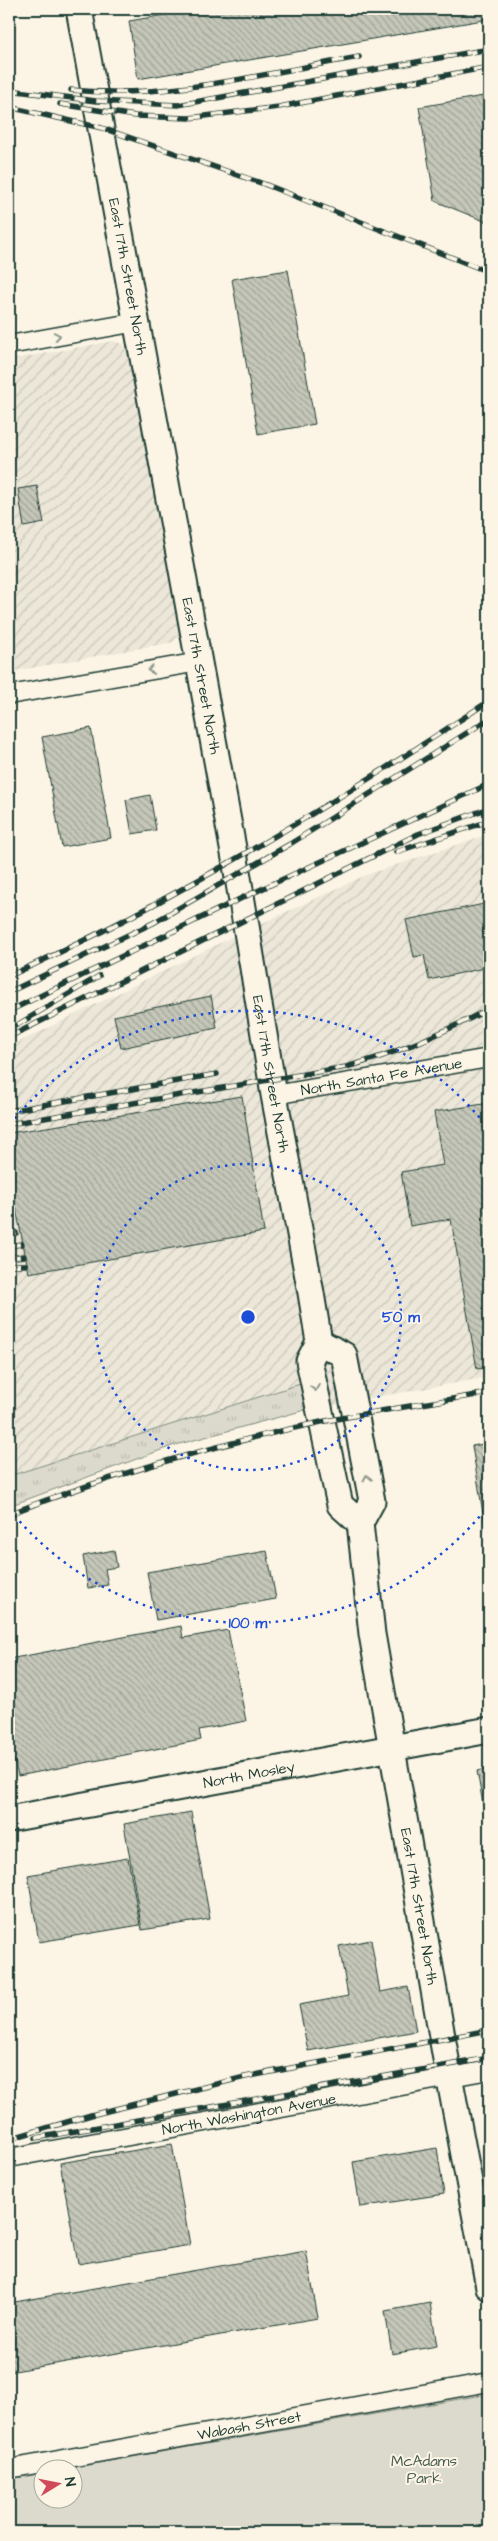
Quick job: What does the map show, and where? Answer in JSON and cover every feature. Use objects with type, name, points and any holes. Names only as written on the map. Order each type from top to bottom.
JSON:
[{"type":"street","name":"East 17th Street North","points":[[80,9],[236,859],[274,1095],[319,1342]]},
{"type":"street","points":[[9,345],[137,322]]},
{"type":"street","points":[[9,695],[199,662]]},
{"type":"street","name":"North Santa Fe Avenue","points":[[274,1095],[489,1058]]},
{"type":"street","points":[[319,1342],[344,1355],[372,1501],[360,1523],[340,1506],[309,1361],[319,1342]]},
{"type":"street","name":"East 17th Street North","points":[[360,1523],[372,1634],[489,2287]]},
{"type":"street","name":"North Mosley","points":[[9,1819],[489,1730]]},
{"type":"street","name":"North Washington Avenue","points":[[9,2158],[489,2070]]},
{"type":"street","name":"Wabash Street","points":[[9,2468],[489,2382]]},
{"type":"shaded area","points":[[113,341],[123,344],[128,352],[180,634],[174,642],[9,672],[9,360]]},
{"type":"shaded area","points":[[489,834],[489,1377],[305,1410],[300,1384],[9,1476],[9,1047],[228,939],[366,875]]},
{"type":"green space","points":[[300,1384],[305,1410],[172,1446],[9,1506],[9,1476]]},
{"type":"green space","name":"McAdams Park","points":[[482,2395],[489,2401],[489,2532],[9,2532],[9,2479],[32,2475],[32,2508],[82,2508],[82,2466]]},
{"type":"building","points":[[200,9],[489,9],[489,19],[138,79],[129,21]]},
{"type":"building","points":[[489,95],[489,223],[435,201],[419,107]]},
{"type":"building","points":[[288,270],[315,424],[258,434],[232,279]]},
{"type":"building","points":[[37,486],[44,523],[24,527],[18,489]]},
{"type":"building","points":[[91,728],[111,838],[62,847],[42,737]]},
{"type":"building","points":[[150,795],[156,830],[132,834],[126,800]]},
{"type":"building","points":[[489,903],[489,967],[429,980],[424,955],[414,957],[406,920]]},
{"type":"building","points":[[211,996],[217,1028],[121,1048],[114,1016]]},
{"type":"building","points":[[242,1096],[264,1232],[29,1273],[12,1189],[9,1190],[9,1133]]},
{"type":"building","points":[[489,1103],[489,1367],[477,1369],[451,1219],[410,1226],[401,1172],[443,1165],[434,1112]]},
{"type":"building","points":[[489,1443],[489,1538],[487,1538],[472,1446]]},
{"type":"building","points":[[114,1550],[117,1567],[105,1569],[108,1585],[88,1588],[83,1556]]},
{"type":"building","points":[[267,1551],[276,1599],[156,1620],[147,1572]]},
{"type":"building","points":[[181,1626],[183,1638],[228,1630],[246,1721],[199,1730],[201,1740],[18,1776],[14,1759],[9,1760],[9,1659]]},
{"type":"building","points":[[489,1768],[489,1837],[477,1771]]},
{"type":"building","points":[[191,1812],[210,1919],[142,1930],[124,1824]]},
{"type":"building","points":[[128,1858],[140,1925],[39,1942],[28,1875]]},
{"type":"building","points":[[371,1940],[380,1992],[408,1987],[416,2031],[308,2051],[299,2005],[348,1996],[339,1946]]},
{"type":"building","points":[[172,2144],[190,2245],[78,2264],[60,2163]]},
{"type":"building","points":[[437,2148],[444,2194],[360,2207],[353,2162]]},
{"type":"building","points":[[306,2251],[318,2318],[9,2372],[9,2303]]},
{"type":"building","points":[[430,2303],[437,2346],[392,2354],[385,2311]]},
{"type":"railway","points":[[9,90],[96,101],[178,105],[489,49]]},
{"type":"railway","points":[[71,90],[107,92],[179,88],[252,77],[359,57]]},
{"type":"railway","points":[[60,104],[135,116],[189,118],[279,107],[489,67]]},
{"type":"railway","points":[[9,107],[102,128],[264,184],[489,272]]},
{"type":"railway","points":[[9,976],[72,947],[254,848],[314,813],[489,701]]},
{"type":"railway","points":[[9,992],[153,923],[290,844],[489,719]]},
{"type":"railway","points":[[9,1011],[242,898],[489,784]]},
{"type":"railway","points":[[9,1037],[418,834],[489,808]]},
{"type":"railway","points":[[396,852],[489,821]]},
{"type":"railway","points":[[17,1025],[99,976]]},
{"type":"railway","points":[[9,1124],[346,1067],[383,1056],[419,1042],[489,1009]]},
{"type":"railway","points":[[9,1111],[217,1074]]},
{"type":"railway","points":[[9,1235],[16,1233]]},
{"type":"railway","points":[[9,1246],[22,1244]]},
{"type":"railway","points":[[9,1258],[24,1256]]},
{"type":"railway","points":[[9,1265],[26,1265]]},
{"type":"railway","points":[[9,1514],[85,1486],[202,1451],[321,1422],[489,1393]]},
{"type":"railway","points":[[9,2139],[91,2115],[245,2077],[489,2030]]},
{"type":"railway","points":[[36,2138],[489,2058]]}]
